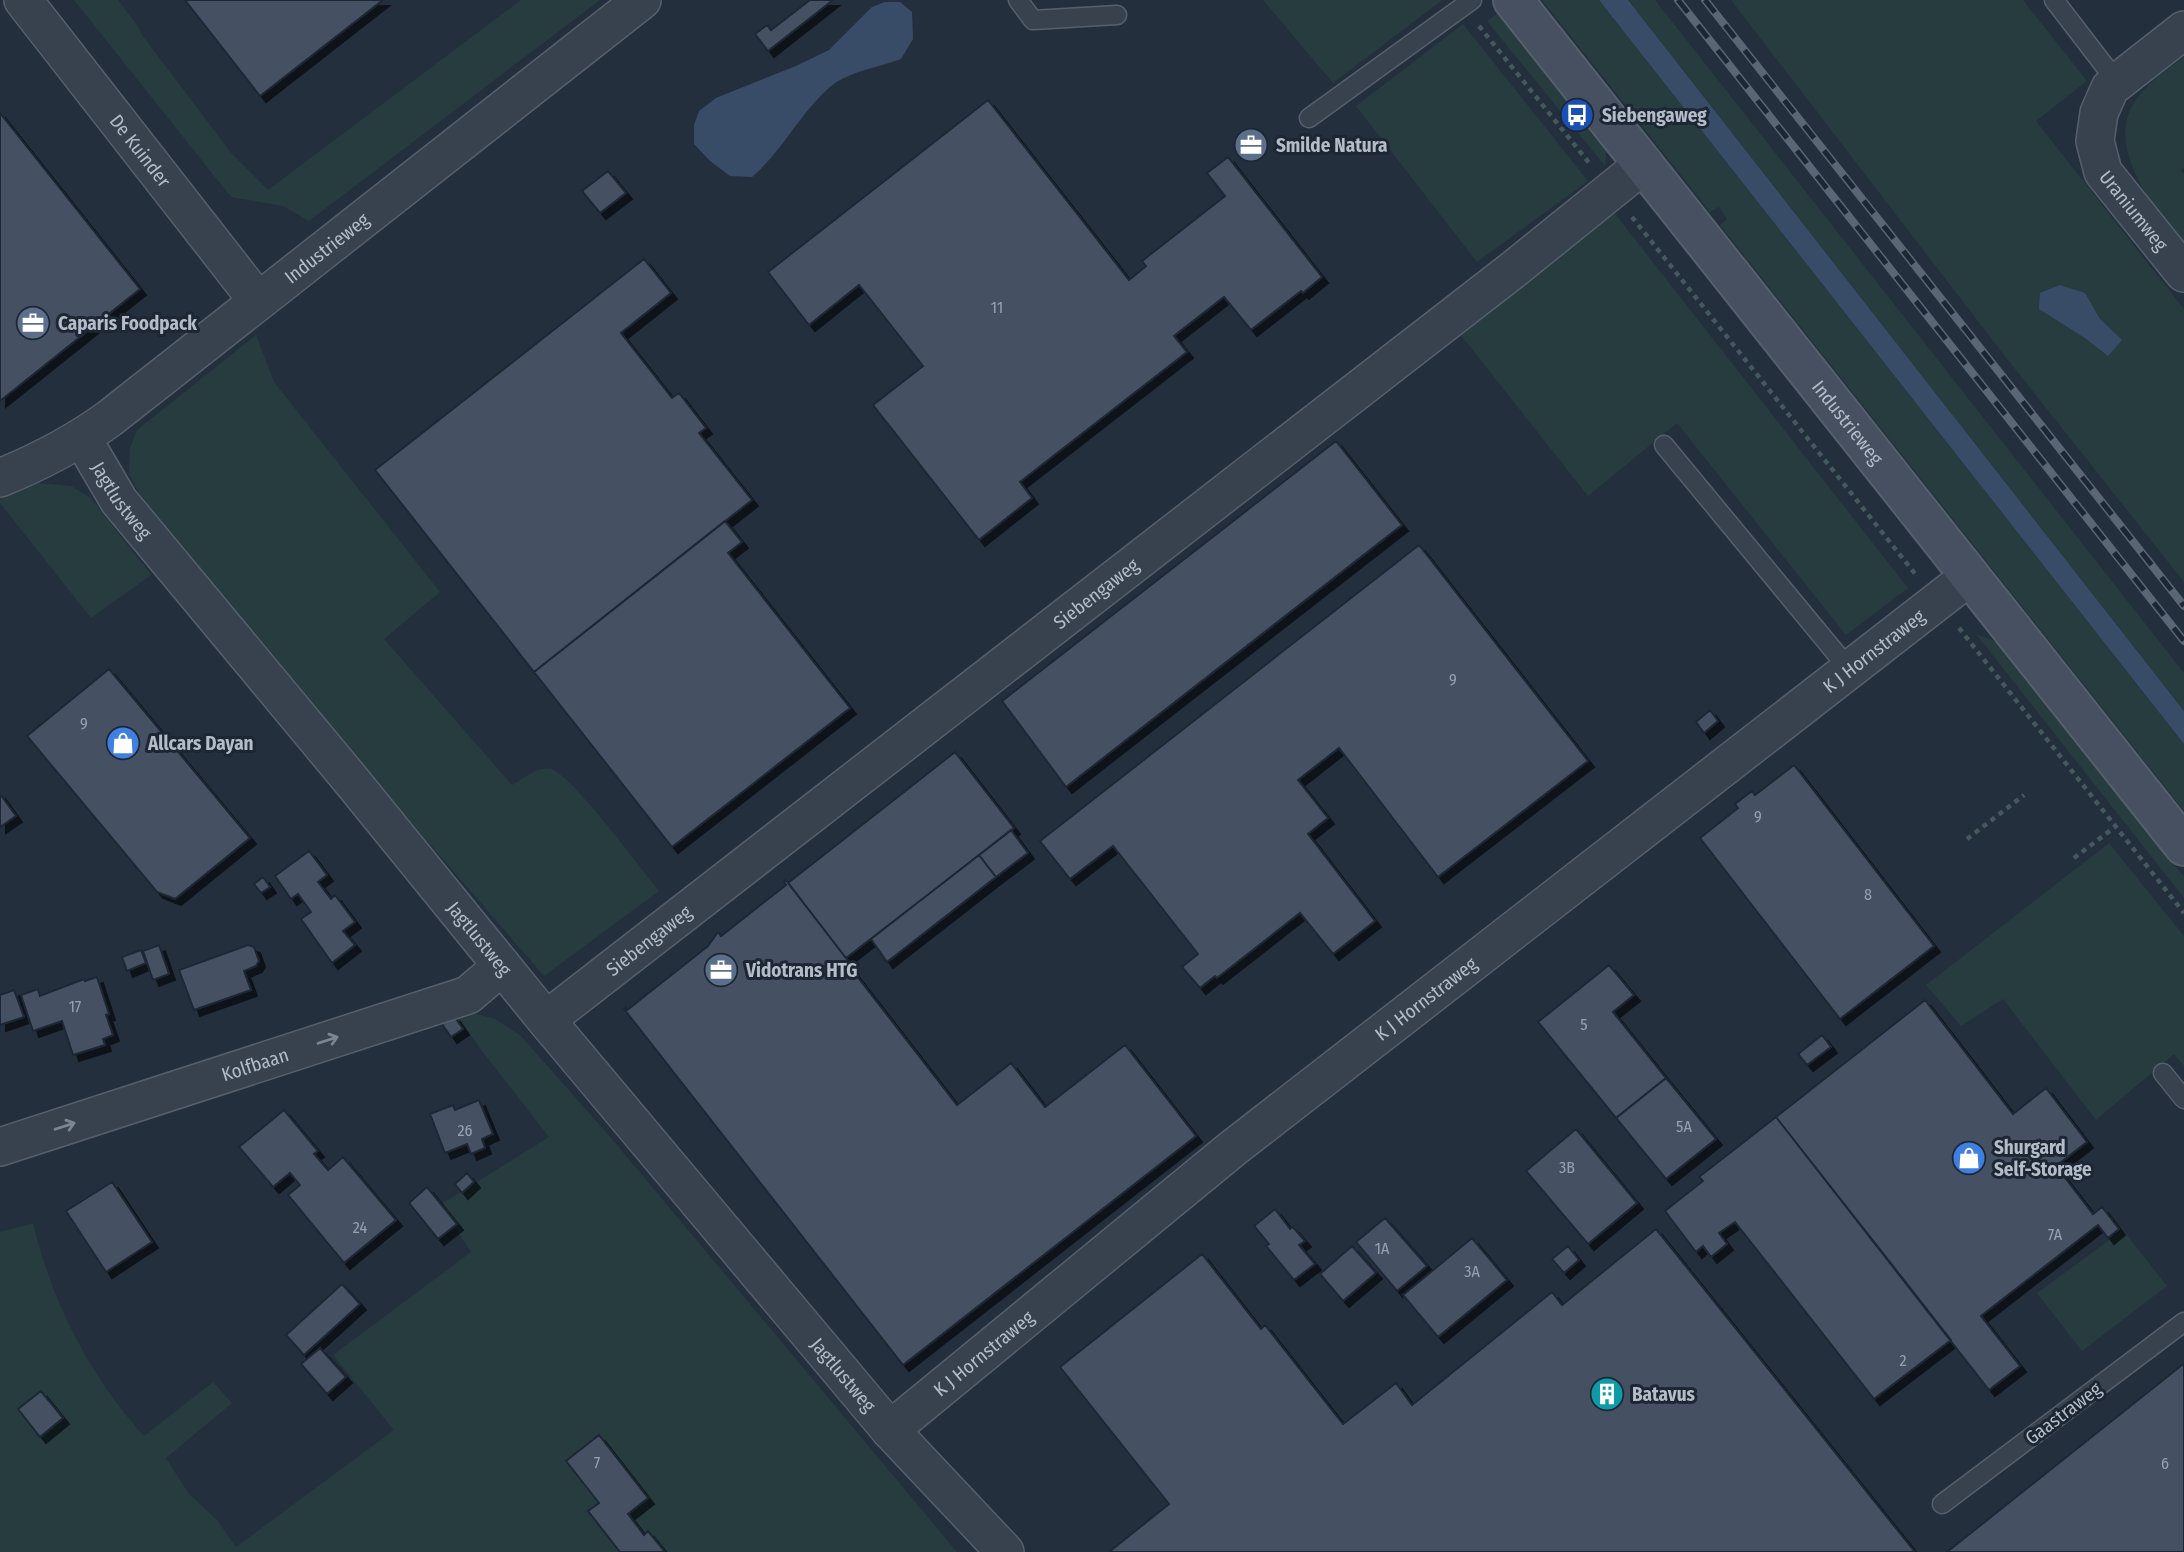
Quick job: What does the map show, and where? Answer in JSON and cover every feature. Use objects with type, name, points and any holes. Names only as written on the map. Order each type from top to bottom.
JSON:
[{"type":"main road","name":"Industrieweg","points":[[1513,0],[2184,846]]},
{"type":"street","name":"De Kuinder","points":[[23,0],[258,301]]},
{"type":"street","name":"Industrieweg","points":[[0,478],[82,438],[642,0]]},
{"type":"street","points":[[2117,82],[2184,30]]},
{"type":"street","name":"Uraniumweg","points":[[2117,82],[2110,88],[2099,113],[2095,141],[2103,172],[2184,273]]},
{"type":"street","name":"Siebengaweg","points":[[546,1020],[1514,269],[1644,164]]},
{"type":"street","name":"Jagtlustweg","points":[[82,438],[118,500],[546,1020],[890,1430],[1005,1552]]},
{"type":"street","name":"K J Hornstraweg","points":[[890,1430],[1232,1149],[1970,576]]},
{"type":"street","name":"Kolfbaan","points":[[0,1147],[468,995],[502,966]]},
{"type":"lane","points":[[1018,0],[1033,20],[1117,15]]},
{"type":"lane","points":[[2054,0],[2117,82]]},
{"type":"lane","points":[[1309,118],[1468,3]]},
{"type":"lane","points":[[1664,444],[1849,669]]},
{"type":"lane","points":[[2163,1073],[2184,1099]]},
{"type":"lane","name":"Gaastraweg","points":[[1942,1504],[2184,1322]]},
{"type":"path","points":[[1468,3],[1591,166]]},
{"type":"path","points":[[1626,209],[1910,567]]},
{"type":"path","points":[[1963,634],[2184,913]]},
{"type":"path","points":[[1967,839],[2024,795]]},
{"type":"path","points":[[2074,858],[2115,827]]},
{"type":"green space","points":[[74,0],[118,0],[232,154],[268,190],[521,0],[600,0],[309,221],[283,206],[231,197]]},
{"type":"green space","points":[[1263,0],[1441,0],[1441,1],[1333,83]]},
{"type":"green space","points":[[1542,0],[1599,0],[2184,744],[2184,811],[1720,225],[1727,219],[1719,207],[1710,212]]},
{"type":"green space","points":[[1628,0],[1655,0],[2184,673],[2184,711]]},
{"type":"green space","points":[[1731,0],[2023,0],[2087,81],[2036,121],[2184,309],[2184,582],[2004,355]]},
{"type":"green space","points":[[1500,11],[1575,105],[1570,111],[1581,122],[1586,118],[1607,146],[1605,166],[1487,21]]},
{"type":"green space","points":[[1463,24],[1588,181],[1477,262],[1356,106]]},
{"type":"green space","points":[[2184,57],[2184,168],[2181,170],[2184,174],[2184,246],[2150,201],[2131,164],[2126,145],[2126,127],[2130,110],[2140,94]]},
{"type":"green space","points":[[1612,210],[1908,588],[1846,635],[1677,423],[1588,496],[1460,334]]},
{"type":"green space","points":[[256,335],[274,382],[440,592],[384,639],[512,785],[540,769],[551,769],[561,775],[590,804],[659,891],[544,976],[275,665],[150,513],[129,474],[130,448],[137,430]]},
{"type":"green space","points":[[28,482],[71,486],[91,498],[151,575],[91,618],[0,503],[0,499]]},
{"type":"green space","points":[[1976,634],[2002,644],[2184,877],[2184,898]]},
{"type":"green space","points":[[2109,843],[2184,936],[2184,1066],[2174,1054],[2096,1120],[2003,999],[1961,1026],[1926,985]]},
{"type":"green space","points":[[477,1014],[495,1019],[521,1036],[612,1139],[957,1552],[0,1552],[0,1232],[33,1223],[50,1280],[75,1336],[106,1389],[144,1436],[213,1382],[232,1403],[166,1458],[189,1494],[217,1520],[236,1547],[394,1430],[333,1355],[471,1252],[440,1205],[549,1137],[457,1015]]},
{"type":"green space","points":[[2123,1230],[2167,1286],[2082,1351],[2037,1293]]},
{"type":"water","points":[[1599,0],[1628,0],[2184,711],[2184,744]]},
{"type":"water","points":[[885,2],[900,2],[912,12],[913,39],[901,59],[859,72],[835,83],[813,104],[774,155],[752,177],[730,176],[694,144],[694,125],[699,111],[716,98],[829,50],[872,7]]},
{"type":"water","points":[[2060,285],[2085,293],[2100,319],[2122,340],[2108,356],[2039,309],[2040,293]]},
{"type":"building","points":[[185,0],[383,0],[260,96]]},
{"type":"building","points":[[810,0],[833,0],[768,51],[755,34],[767,25],[771,30]]},
{"type":"building","points":[[988,100],[1129,280],[1146,266],[1142,261],[1225,196],[1207,173],[1228,157],[1322,277],[1251,330],[1224,297],[1174,336],[1187,352],[1020,482],[1032,498],[979,540],[873,405],[923,366],[859,285],[809,325],[768,272]]},
{"type":"building","points":[[0,113],[140,289],[0,401]]},
{"type":"building","points":[[608,171],[626,193],[600,213],[582,191]]},
{"type":"building","points":[[644,259],[671,293],[621,333],[672,398],[679,393],[706,428],[699,433],[752,500],[534,672],[375,470]]},
{"type":"building","points":[[1336,441],[1402,525],[1066,787],[1002,701]]},
{"type":"building","points":[[725,521],[742,542],[728,553],[850,708],[672,847],[534,672]]},
{"type":"building","points":[[1419,545],[1588,761],[1438,877],[1339,748],[1298,780],[1328,818],[1308,834],[1375,921],[1333,954],[1300,913],[1217,978],[1215,976],[1200,988],[1182,967],[1198,954],[1113,846],[1070,879],[1040,841]]},
{"type":"building","points":[[109,669],[250,838],[175,899],[157,892],[27,736]]},
{"type":"building","points":[[1710,710],[1718,721],[1704,733],[1696,722]]},
{"type":"building","points":[[955,752],[1014,828],[846,958],[788,883]]},
{"type":"building","points":[[1794,765],[1934,946],[1840,1019],[1700,838],[1738,808],[1735,804],[1752,791],[1755,795]]},
{"type":"building","points":[[0,794],[16,816],[0,827]]},
{"type":"building","points":[[1011,830],[1028,853],[996,877],[979,855]]},
{"type":"building","points":[[309,851],[327,875],[318,882],[331,899],[335,895],[355,922],[343,931],[355,945],[332,963],[301,919],[311,912],[298,894],[291,899],[275,876]]},
{"type":"building","points":[[979,855],[996,877],[887,962],[871,939]]},
{"type":"building","points":[[263,877],[270,887],[261,893],[254,884]]},
{"type":"building","points":[[786,880],[957,1105],[1011,1063],[1045,1107],[1125,1045],[1196,1136],[903,1365],[624,1009],[626,1007],[627,1010],[708,946],[718,932],[721,936],[786,885]]},
{"type":"building","points":[[159,945],[169,974],[153,980],[143,951]]},
{"type":"building","points":[[248,945],[254,947],[259,961],[256,966],[244,971],[251,990],[194,1010],[179,970]]},
{"type":"building","points":[[141,950],[146,963],[127,971],[122,957]]},
{"type":"building","points":[[1609,965],[1634,995],[1613,1012],[1666,1078],[1616,1118],[1538,1022]]},
{"type":"building","points":[[97,977],[113,1035],[103,1039],[105,1045],[73,1055],[62,1021],[33,1031],[21,995],[38,989],[40,996],[84,979],[85,981]]},
{"type":"building","points":[[14,990],[24,1017],[0,1025],[0,995]]},
{"type":"building","points":[[1925,1000],[2013,1114],[2046,1088],[2087,1142],[2056,1166],[2093,1214],[2102,1207],[2119,1229],[2108,1238],[2098,1225],[1981,1316],[2020,1366],[1989,1390],[1776,1117]]},
{"type":"building","points":[[454,1016],[463,1029],[451,1037],[442,1024]]},
{"type":"building","points":[[1822,1035],[1831,1047],[1807,1065],[1798,1054]]},
{"type":"building","points":[[1666,1078],[1716,1139],[1666,1179],[1616,1118]]},
{"type":"building","points":[[479,1100],[493,1134],[482,1139],[485,1148],[471,1154],[467,1144],[445,1153],[430,1114],[453,1105],[455,1110]]},
{"type":"building","points":[[284,1110],[318,1151],[314,1154],[328,1170],[343,1157],[396,1220],[344,1263],[288,1195],[300,1185],[290,1173],[273,1187],[239,1147]]},
{"type":"building","points":[[1776,1117],[1951,1340],[1874,1399],[1735,1222],[1719,1233],[1727,1244],[1711,1257],[1703,1246],[1696,1252],[1665,1211],[1703,1181],[1699,1177]]},
{"type":"building","points":[[1576,1129],[1637,1203],[1588,1244],[1526,1171]]},
{"type":"building","points":[[467,1173],[474,1182],[462,1193],[455,1184]]},
{"type":"building","points":[[112,1182],[152,1242],[106,1272],[66,1211]]},
{"type":"building","points":[[427,1187],[457,1224],[438,1239],[409,1203]]},
{"type":"building","points":[[1275,1209],[1290,1229],[1293,1227],[1305,1241],[1299,1245],[1315,1264],[1294,1280],[1266,1246],[1269,1244],[1254,1226]]},
{"type":"building","points":[[1385,1218],[1427,1266],[1397,1291],[1356,1242]]},
{"type":"building","name":"Batavus","points":[[1656,1229],[1915,1552],[1109,1552],[1169,1504],[1060,1367],[1202,1254],[1261,1329],[1265,1325],[1343,1424],[1396,1383],[1412,1405],[1552,1292],[1562,1305]]},
{"type":"building","points":[[1472,1238],[1507,1280],[1438,1337],[1403,1295]]},
{"type":"building","points":[[1352,1246],[1376,1273],[1343,1301],[1320,1274]]},
{"type":"building","points":[[1568,1246],[1579,1260],[1564,1273],[1552,1259]]},
{"type":"building","points":[[342,1284],[360,1304],[304,1355],[286,1335]]},
{"type":"building","points":[[320,1348],[346,1377],[327,1394],[301,1364]]},
{"type":"building","points":[[2184,1363],[2184,1552],[1947,1552],[2177,1369]]},
{"type":"building","points":[[41,1391],[63,1418],[40,1437],[18,1409]]},
{"type":"building","points":[[599,1435],[648,1498],[628,1514],[644,1535],[648,1531],[665,1552],[620,1552],[588,1511],[599,1503],[566,1461]]},
{"type":"railway","points":[[1678,0],[2184,641]]},
{"type":"railway","points":[[1705,0],[2184,606]]},
{"type":"place","name":"Siebengaweg","points":[[1577,115]]},
{"type":"place","name":"Smilde Natura","points":[[1251,145]]},
{"type":"place","name":"Caparis Foodpack","points":[[33,323]]},
{"type":"place","name":"Allcars Dayan","points":[[123,743]]},
{"type":"place","name":"Vidotrans HTG","points":[[721,970]]},
{"type":"place","name":"Shurgard Self-Storage","points":[[1969,1158]]},
{"type":"place","name":"Batavus","points":[[1607,1394]]}]
